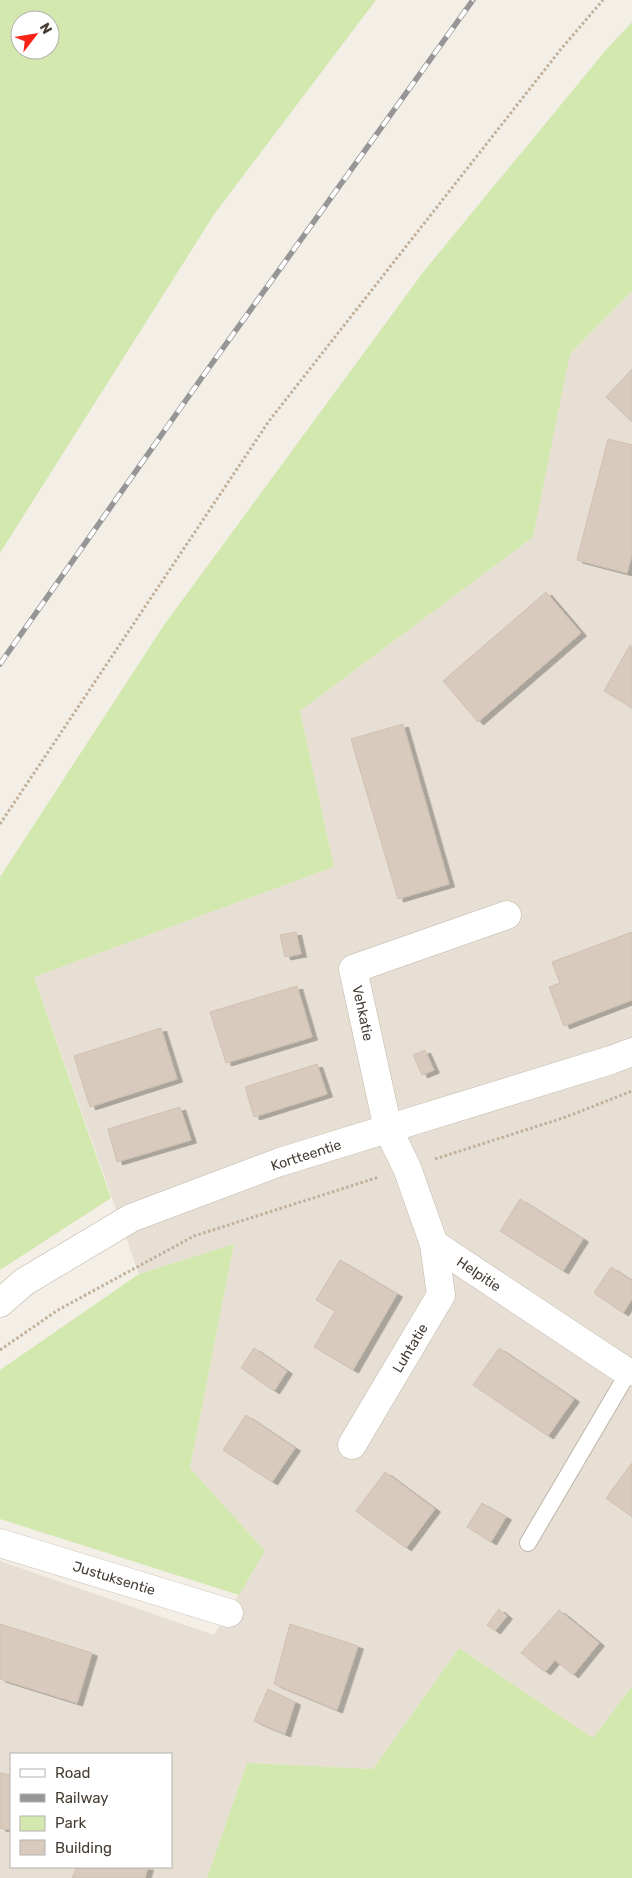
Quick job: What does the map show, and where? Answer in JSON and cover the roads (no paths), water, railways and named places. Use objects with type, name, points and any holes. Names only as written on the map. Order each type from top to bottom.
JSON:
[{"type":"street","name":"Vehkatie","points":[[388,1129],[353,969],[507,915]]},
{"type":"street","name":"Kortteentie","points":[[0,1303],[24,1282],[131,1218],[280,1162],[632,1052]]},
{"type":"street","points":[[388,1129],[407,1168],[434,1244]]},
{"type":"street","name":"Helpitie","points":[[434,1244],[630,1369]]},
{"type":"street","name":"Luhtatie","points":[[352,1445],[441,1295],[434,1244]]},
{"type":"street","name":"Justuksentie","points":[[0,1543],[228,1613]]},
{"type":"lane","points":[[528,1543],[630,1369]]},
{"type":"railway","points":[[0,664],[203,376],[473,0]]}]
